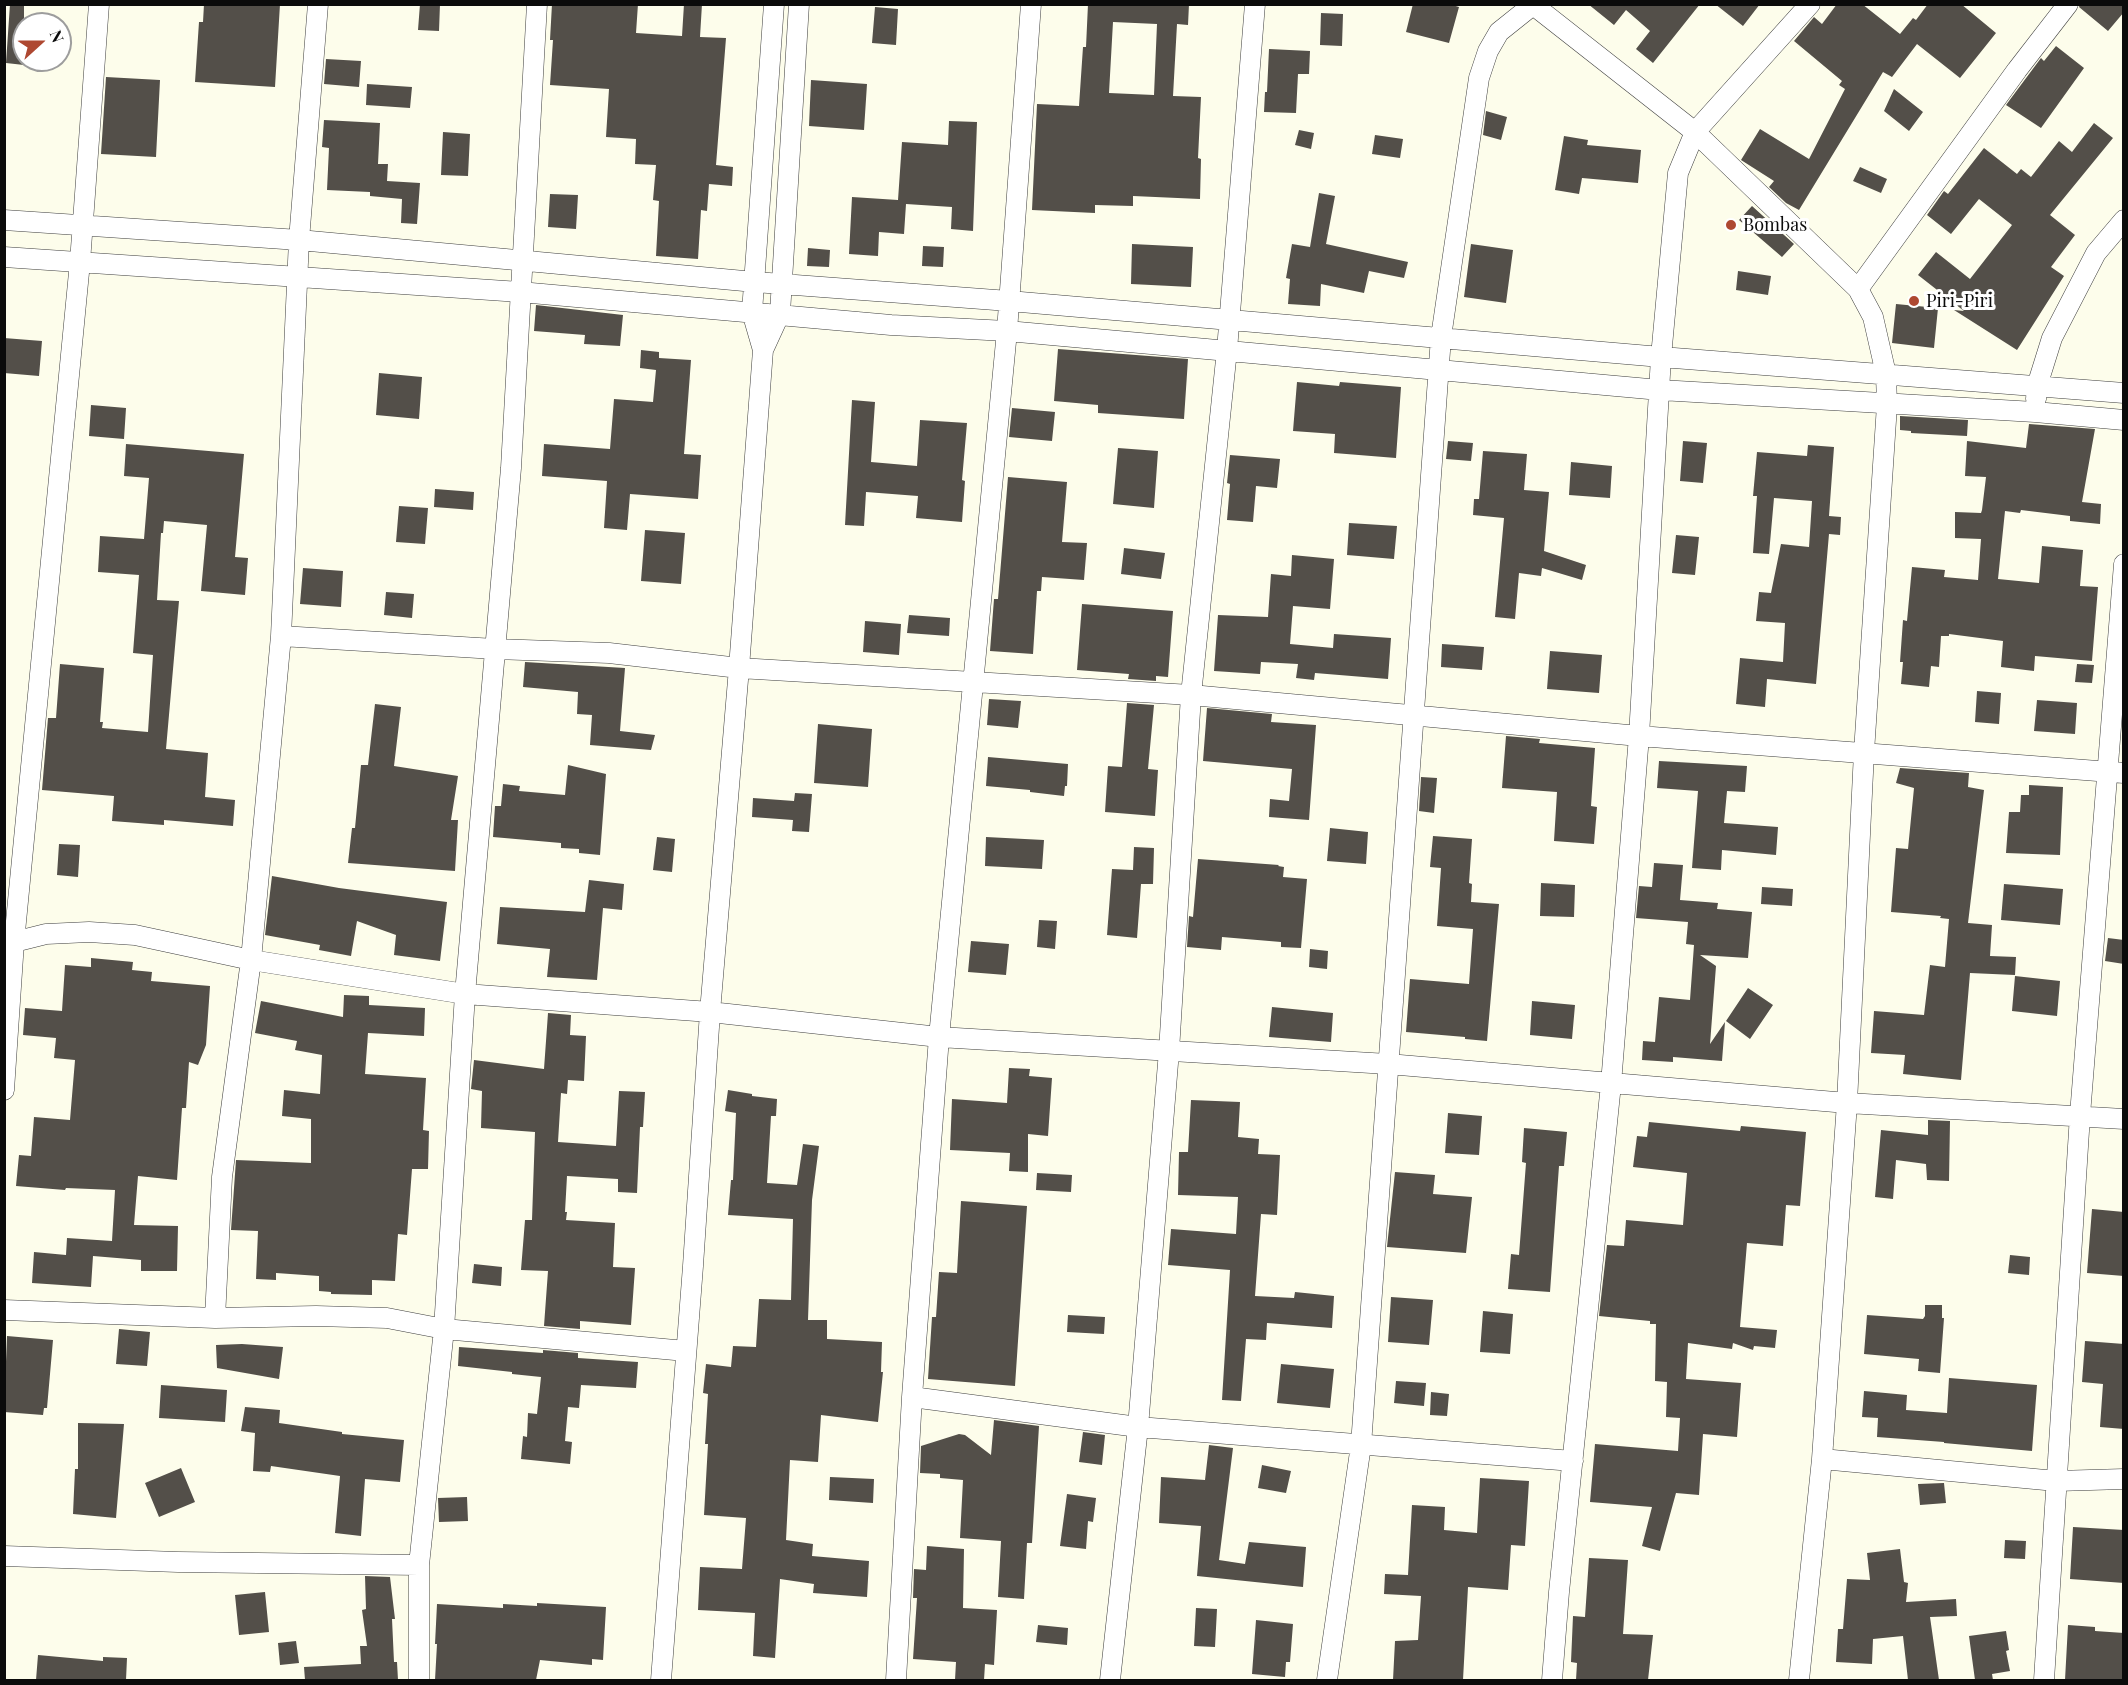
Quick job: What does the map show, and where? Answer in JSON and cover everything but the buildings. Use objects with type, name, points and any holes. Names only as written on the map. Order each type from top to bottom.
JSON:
[{"type":"street","points":[[4,1090],[9,942],[80,262],[99,4]]},
{"type":"street","points":[[215,1318],[222,1177],[250,960],[281,636],[299,240],[318,4]]},
{"type":"street","points":[[419,1680],[419,1565],[444,1329],[465,994],[517,387],[521,262],[537,4]]},
{"type":"street","points":[[763,350],[752,312],[774,4]]},
{"type":"street","points":[[661,1680],[710,1012],[763,350],[780,313],[799,4]]},
{"type":"street","points":[[896,1680],[912,1397],[939,1037],[1007,331],[1031,4]]},
{"type":"street","points":[[1110,1680],[1138,1427],[1169,1051],[1191,695],[1227,350],[1255,4]]},
{"type":"street","points":[[1552,1680],[1611,1084],[1639,736],[1661,357],[1678,173],[1695,132],[1810,4]]},
{"type":"street","points":[[1858,289],[2017,70],[2068,4]]},
{"type":"street","points":[[1328,1680],[1361,1445],[1441,337],[1479,78],[1488,51],[1499,32],[1533,5],[1695,132],[1858,289],[1872,317],[1886,374],[1887,405],[1864,752],[1847,1103],[1822,1459],[1799,1680]]},
{"type":"street","points":[[4,220],[299,240],[754,282],[2124,393]]},
{"type":"street","points":[[2035,412],[2037,386],[2052,338],[2096,253],[2124,220]]},
{"type":"street","points":[[4,257],[520,292],[891,324],[1007,331],[1660,390],[2035,412],[2124,420]]},
{"type":"street","points":[[2044,1680],[2080,1115],[2115,772],[2124,564]]},
{"type":"street","points":[[281,636],[495,649],[609,653],[739,668],[1191,695],[1639,736],[2115,772]]},
{"type":"street","points":[[9,942],[46,934],[89,932],[135,935],[250,960],[465,994],[710,1012],[939,1037],[1388,1064],[1847,1103],[2124,1119]]},
{"type":"street","points":[[4,1310],[215,1318],[316,1316],[387,1318],[444,1329],[686,1351]]},
{"type":"street","points":[[912,1397],[1138,1427],[1574,1461]]},
{"type":"street","points":[[1822,1459],[2056,1481],[2124,1479]]},
{"type":"street","points":[[4,1556],[178,1562],[419,1565]]},
{"type":"place","name":"Bombas","points":[[1731,225]]},
{"type":"place","name":"Piri-Piri","points":[[1914,301]]}]
